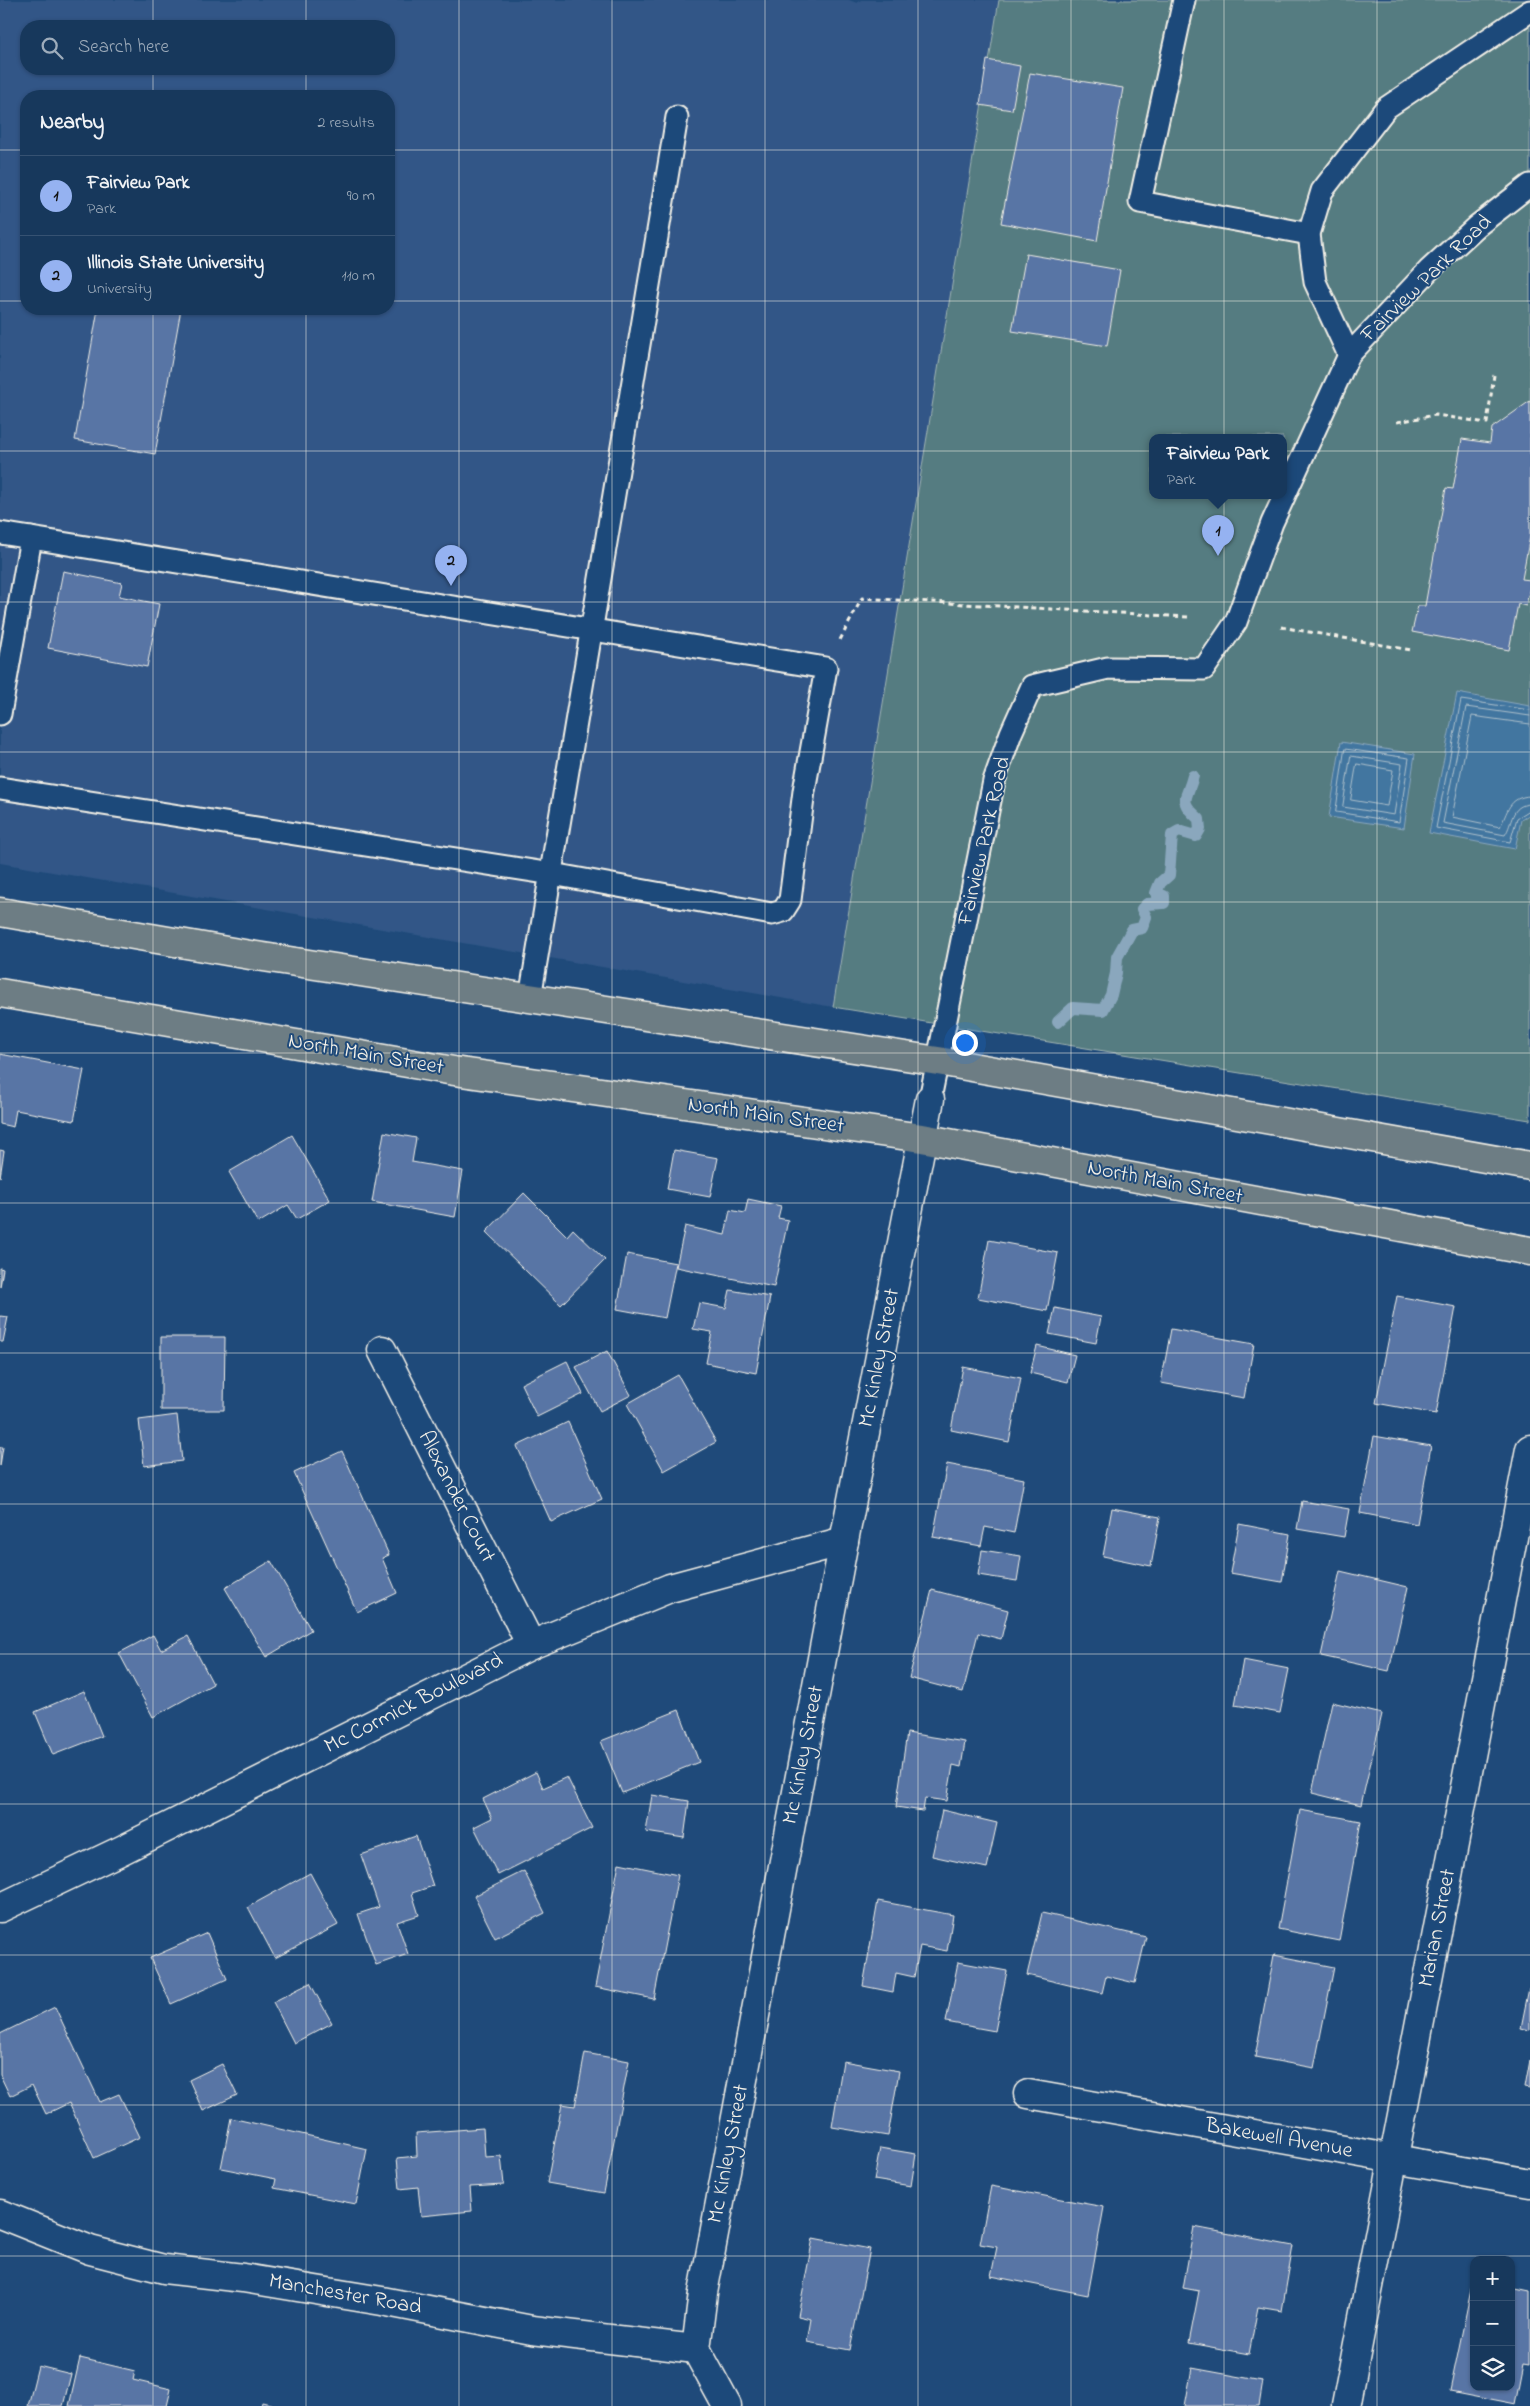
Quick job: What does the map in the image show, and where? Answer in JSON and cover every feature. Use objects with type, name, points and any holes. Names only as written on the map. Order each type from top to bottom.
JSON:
[{"type":"main road","points":[[0,912],[250,955],[938,1060],[1530,1166]]},
{"type":"main road","name":"North Main Street","points":[[0,993],[454,1070],[922,1138],[1530,1251]]},
{"type":"street","name":"Mc Kinley Street","points":[[696,2349],[705,2284],[844,1541],[930,1099]]},
{"type":"street","name":"Alexander Court","points":[[382,1350],[531,1645]]},
{"type":"street","name":"Marian Street","points":[[1346,2406],[1530,1449]]},
{"type":"street","name":"Mc Cormick Boulevard","points":[[0,1908],[122,1850],[531,1645],[670,1588],[844,1541]]},
{"type":"street","name":"Bakewell Avenue","points":[[1028,2094],[1530,2183]]},
{"type":"street","name":"Manchester Road","points":[[0,2214],[90,2250],[164,2269],[243,2278],[382,2301],[532,2330],[696,2349]]},
{"type":"street","points":[[696,2349],[727,2406]]},
{"type":"lane","points":[[1184,0],[1140,202],[1309,234]]},
{"type":"lane","name":"Fairview Park Road","points":[[1349,355],[1315,282],[1309,234],[1322,191],[1386,108],[1530,11]]},
{"type":"lane","points":[[530,998],[677,117]]},
{"type":"lane","name":"Fairview Park Road","points":[[1287,490],[1349,355],[1429,270],[1476,226],[1530,185]]},
{"type":"lane","name":"Fairview Park Road","points":[[930,1099],[994,781],[1011,733],[1032,686],[1108,668],[1204,669],[1236,622],[1272,523],[1283,499]]},
{"type":"lane","points":[[0,533],[826,668],[804,792],[790,900],[783,911],[772,914],[552,874],[0,788]]},
{"type":"lane","points":[[0,714],[31,538]]},
{"type":"path","points":[[1397,422],[1436,415],[1487,423],[1494,375]]},
{"type":"path","points":[[826,668],[862,598],[1188,617]]},
{"type":"path","points":[[1281,627],[1411,650]]},
{"type":"shaded area","points":[[0,0],[849,0],[857,3],[861,0],[999,0],[833,1007],[0,863]]},
{"type":"green space","points":[[999,0],[1530,0],[1530,1120],[833,1007]]},
{"type":"water","points":[[1457,693],[1530,706],[1530,814],[1521,820],[1515,849],[1429,833]]},
{"type":"water","points":[[1341,742],[1415,754],[1404,828],[1329,817]]},
{"type":"building","points":[[987,60],[1020,66],[1012,110],[980,105]]},
{"type":"building","points":[[1030,73],[1123,88],[1097,241],[1001,223]]},
{"type":"building","points":[[1026,254],[1120,270],[1107,346],[1012,331]]},
{"type":"building","points":[[97,315],[180,315],[155,454],[75,440]]},
{"type":"building","points":[[1530,401],[1530,536],[1522,579],[1530,580],[1530,586],[1526,606],[1518,604],[1509,650],[1412,632],[1418,606],[1425,606],[1446,488],[1453,489],[1462,439],[1490,443],[1492,428]]},
{"type":"building","points":[[63,571],[122,583],[119,596],[159,604],[147,667],[48,648]]},
{"type":"building","points":[[0,1054],[84,1070],[74,1121],[16,1110],[13,1127],[0,1124]]},
{"type":"building","points":[[384,1132],[416,1138],[412,1162],[463,1171],[455,1217],[372,1202]]},
{"type":"building","points":[[292,1135],[330,1200],[297,1219],[288,1205],[258,1223],[229,1172]]},
{"type":"building","points":[[0,1150],[4,1151],[0,1177]]},
{"type":"building","points":[[674,1150],[718,1158],[710,1197],[667,1189]]},
{"type":"building","points":[[524,1193],[567,1236],[573,1229],[605,1260],[561,1305],[486,1232]]},
{"type":"building","points":[[748,1199],[781,1206],[778,1218],[788,1220],[774,1287],[676,1267],[685,1226],[725,1235],[730,1210],[745,1213]]},
{"type":"building","points":[[989,1240],[1058,1253],[1047,1311],[978,1298]]},
{"type":"building","points":[[627,1254],[676,1263],[665,1318],[617,1309]]},
{"type":"building","points":[[0,1268],[3,1269],[0,1287]]},
{"type":"building","points":[[730,1290],[770,1297],[756,1373],[706,1363],[712,1332],[693,1329],[699,1303],[726,1308]]},
{"type":"building","points":[[1397,1296],[1456,1307],[1436,1414],[1376,1403]]},
{"type":"building","points":[[1055,1308],[1101,1317],[1096,1343],[1049,1334]]},
{"type":"building","points":[[0,1316],[8,1317],[3,1342],[0,1342]]},
{"type":"building","points":[[1171,1329],[1254,1344],[1244,1398],[1161,1383]]},
{"type":"building","points":[[161,1337],[225,1337],[224,1410],[161,1410]]},
{"type":"building","points":[[1037,1346],[1075,1355],[1068,1382],[1030,1373]]},
{"type":"building","points":[[607,1351],[631,1395],[600,1411],[576,1367]]},
{"type":"building","points":[[567,1361],[583,1394],[537,1417],[521,1384]]},
{"type":"building","points":[[963,1367],[1021,1378],[1009,1442],[951,1430]]},
{"type":"building","points":[[678,1375],[716,1442],[664,1471],[627,1404]]},
{"type":"building","points":[[177,1415],[182,1461],[144,1466],[139,1420]]},
{"type":"building","points":[[568,1422],[602,1499],[551,1522],[517,1446]]},
{"type":"building","points":[[1374,1436],[1431,1446],[1417,1524],[1360,1513]]},
{"type":"building","points":[[0,1447],[3,1447],[0,1466]]},
{"type":"building","points":[[342,1451],[389,1555],[382,1558],[397,1593],[357,1612],[294,1473]]},
{"type":"building","points":[[947,1464],[1024,1479],[1014,1533],[985,1527],[981,1546],[933,1537]]},
{"type":"building","points":[[1302,1501],[1349,1509],[1344,1537],[1297,1529]]},
{"type":"building","points":[[1112,1508],[1160,1517],[1151,1566],[1103,1556]]},
{"type":"building","points":[[1239,1524],[1290,1534],[1282,1582],[1230,1573]]},
{"type":"building","points":[[982,1550],[1021,1556],[1017,1581],[978,1575]]},
{"type":"building","points":[[271,1561],[311,1630],[266,1657],[225,1588]]},
{"type":"building","points":[[1340,1571],[1408,1587],[1389,1671],[1321,1656]]},
{"type":"building","points":[[932,1590],[1008,1610],[1001,1639],[978,1633],[963,1692],[909,1678]]},
{"type":"building","points":[[153,1635],[161,1650],[188,1636],[213,1684],[153,1717],[119,1653]]},
{"type":"building","points":[[1243,1660],[1289,1669],[1280,1713],[1235,1705]]},
{"type":"building","points":[[84,1691],[102,1736],[53,1755],[35,1712]]},
{"type":"building","points":[[1332,1702],[1382,1714],[1361,1805],[1312,1793]]},
{"type":"building","points":[[679,1710],[699,1762],[622,1793],[601,1741]]},
{"type":"building","points":[[907,1733],[965,1742],[961,1767],[953,1765],[947,1801],[925,1798],[923,1811],[896,1807]]},
{"type":"building","points":[[536,1772],[543,1788],[567,1777],[592,1828],[498,1875],[474,1827],[492,1818],[483,1799]]},
{"type":"building","points":[[652,1795],[689,1801],[684,1838],[646,1832]]},
{"type":"building","points":[[942,1810],[997,1823],[987,1868],[932,1856]]},
{"type":"building","points":[[1300,1810],[1361,1821],[1339,1941],[1278,1929]]},
{"type":"building","points":[[416,1836],[433,1886],[412,1893],[419,1915],[397,1922],[408,1954],[376,1965],[358,1914],[379,1907],[361,1855]]},
{"type":"building","points":[[619,1863],[678,1875],[654,1999],[595,1987]]},
{"type":"building","points":[[524,1871],[545,1913],[495,1938],[474,1896]]},
{"type":"building","points":[[310,1873],[338,1925],[275,1958],[248,1907]]},
{"type":"building","points":[[878,1901],[953,1915],[947,1951],[920,1946],[914,1977],[896,1973],[893,1992],[863,1986]]},
{"type":"building","points":[[1042,1913],[1146,1937],[1135,1983],[1106,1976],[1102,1993],[1027,1975]]},
{"type":"building","points":[[207,1933],[227,1979],[171,2004],[150,1958]]},
{"type":"building","points":[[1274,1955],[1334,1967],[1314,2068],[1255,2057]]},
{"type":"building","points":[[958,1962],[1007,1971],[995,2031],[946,2022]]},
{"type":"building","points":[[310,1983],[332,2023],[294,2043],[273,2002]]},
{"type":"building","points":[[1530,1988],[1530,2030],[1521,2028]]},
{"type":"building","points":[[55,2007],[100,2102],[119,2094],[140,2137],[94,2158],[69,2103],[46,2114],[32,2085],[10,2096],[0,2075],[0,2034]]},
{"type":"building","points":[[585,2053],[629,2061],[604,2193],[547,2183],[562,2104],[575,2106]]},
{"type":"building","points":[[1530,2060],[1530,2089],[1525,2088]]},
{"type":"building","points":[[843,2061],[899,2071],[888,2136],[832,2127]]},
{"type":"building","points":[[222,2064],[237,2095],[203,2111],[189,2080]]},
{"type":"building","points":[[231,2118],[367,2149],[356,2204],[274,2188],[276,2179],[221,2168]]},
{"type":"building","points":[[483,2128],[485,2157],[501,2156],[504,2185],[470,2187],[472,2211],[421,2216],[418,2187],[400,2189],[397,2158],[417,2156],[416,2133]]},
{"type":"building","points":[[880,2148],[916,2154],[911,2186],[874,2180]]},
{"type":"building","points":[[991,2186],[1104,2207],[1088,2295],[991,2276],[997,2247],[980,2244]]},
{"type":"building","points":[[1194,2227],[1293,2246],[1282,2311],[1258,2307],[1249,2354],[1189,2343],[1199,2291],[1183,2288]]},
{"type":"building","points":[[813,2238],[870,2249],[850,2350],[807,2342],[811,2319],[798,2316]]},
{"type":"building","points":[[1515,2288],[1530,2291],[1530,2364],[1524,2363],[1516,2404],[1450,2391],[1470,2294],[1470,2391],[1515,2391]]},
{"type":"building","points":[[80,2358],[135,2371],[133,2380],[171,2389],[167,2406],[69,2406]]},
{"type":"building","points":[[38,2366],[71,2374],[63,2406],[28,2406]]},
{"type":"building","points":[[1192,2368],[1263,2381],[1259,2406],[1185,2406]]},
{"type":"building","points":[[262,2402],[279,2406],[261,2406]]},
{"type":"waterway","points":[[1058,1022],[1073,1008],[1103,1010],[1111,995],[1116,973],[1117,957],[1132,930],[1142,928],[1146,917],[1142,909],[1147,904],[1164,903],[1164,896],[1156,893],[1160,883],[1169,875],[1172,835],[1179,831],[1196,836],[1200,829],[1199,819],[1192,813],[1186,803],[1186,795],[1193,776]]},
{"type":"place","name":"Fairview Park","points":[[1218,556]]},
{"type":"place","name":"Illinois State University","points":[[451,586]]}]
